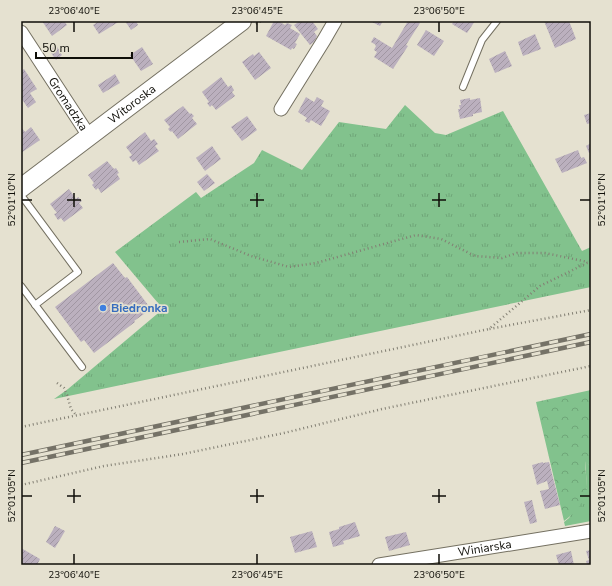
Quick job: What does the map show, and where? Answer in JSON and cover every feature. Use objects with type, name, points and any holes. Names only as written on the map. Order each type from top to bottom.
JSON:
[{"type":"main road","name":"Witoroska","points":[[21,188],[242,21]]},
{"type":"street","points":[[281,109],[335,21]]},
{"type":"street","name":"Gromadzka","points":[[21,32],[89,136]]},
{"type":"street","name":"Winiarska","points":[[378,565],[591,531]]},
{"type":"lane","points":[[462,87],[482,40],[497,21]]},
{"type":"lane","points":[[21,194],[78,272],[35,305]]},
{"type":"lane","points":[[21,286],[82,368]]},
{"type":"path","points":[[179,242],[210,239],[251,256],[289,267],[316,263],[416,235],[441,239],[475,256],[502,258],[517,253],[545,253],[589,261]]},
{"type":"path","points":[[489,329],[540,286],[589,261]]},
{"type":"path","points":[[21,427],[489,329],[591,310]]},
{"type":"path","points":[[21,485],[104,466],[184,454],[276,435],[382,409],[591,366]]},
{"type":"path","points":[[58,383],[64,388],[71,409],[76,415]]},
{"type":"green space","points":[[405,105],[435,133],[446,135],[503,111],[582,251],[591,247],[591,287],[54,399],[68,389],[163,309],[115,252],[196,192],[201,198],[254,163],[262,150],[302,170],[339,122],[386,129]]},
{"type":"green space","points":[[591,390],[591,467],[585,461],[587,487],[585,497],[572,514],[564,521],[536,402]]},
{"type":"green space","points":[[585,460],[591,467],[591,521],[565,526],[564,522],[569,518],[587,488]]},
{"type":"building","points":[[42,21],[64,21],[67,25],[52,36]]},
{"type":"building","points":[[99,21],[120,21],[99,34],[93,25]]},
{"type":"building","points":[[125,21],[136,21],[138,25],[131,30]]},
{"type":"building","points":[[274,21],[278,21],[285,25],[287,23],[292,25],[290,28],[300,34],[295,43],[297,44],[294,49],[292,48],[291,50],[266,36]]},
{"type":"building","points":[[300,21],[312,21],[318,29],[314,32],[317,36],[314,42],[310,45],[294,25]]},
{"type":"building","points":[[370,21],[383,21],[380,26]]},
{"type":"building","points":[[408,21],[417,21],[420,23],[406,45],[408,46],[393,69],[374,57],[377,52],[374,50],[376,45],[371,42],[374,37],[392,48]]},
{"type":"building","points":[[454,21],[475,21],[467,33],[452,24]]},
{"type":"building","points":[[544,21],[569,21],[576,39],[555,48]]},
{"type":"building","points":[[426,30],[444,41],[434,56],[417,45]]},
{"type":"building","points":[[535,34],[541,49],[523,56],[518,42]]},
{"type":"building","points":[[56,45],[62,55],[56,60],[49,50]]},
{"type":"building","points":[[142,47],[153,64],[141,71],[130,55]]},
{"type":"building","points":[[505,51],[512,66],[495,73],[489,59]]},
{"type":"building","points":[[259,52],[271,68],[255,80],[242,62],[253,54],[254,56]]},
{"type":"building","points":[[24,69],[37,89],[30,93],[36,102],[28,108],[21,98],[21,71]]},
{"type":"building","points":[[115,74],[120,83],[103,93],[98,85]]},
{"type":"building","points":[[221,77],[228,87],[231,85],[234,90],[232,92],[235,96],[216,110],[212,105],[210,107],[207,103],[209,102],[202,92]]},
{"type":"building","points":[[306,97],[314,102],[317,97],[324,101],[321,106],[330,111],[321,126],[311,120],[309,123],[305,121],[307,118],[298,112]]},
{"type":"building","points":[[470,98],[470,100],[480,98],[482,112],[460,119],[458,109],[460,109],[459,105],[461,105],[460,100]]},
{"type":"building","points":[[183,106],[190,114],[191,113],[194,116],[192,118],[197,124],[178,139],[172,131],[171,132],[168,129],[170,127],[164,120]]},
{"type":"building","points":[[591,113],[591,123],[587,124],[584,115]]},
{"type":"building","points":[[247,116],[257,130],[242,141],[231,127]]},
{"type":"building","points":[[21,127],[25,132],[31,127],[40,140],[21,153]]},
{"type":"building","points":[[145,132],[151,141],[154,139],[158,144],[155,146],[159,151],[139,165],[136,160],[133,162],[129,157],[132,155],[126,147]]},
{"type":"building","points":[[591,143],[591,152],[589,153],[586,146]]},
{"type":"building","points":[[212,146],[221,159],[205,171],[196,158]]},
{"type":"building","points":[[578,150],[581,158],[584,157],[587,163],[562,173],[555,159]]},
{"type":"building","points":[[107,161],[114,169],[116,168],[120,179],[101,193],[98,188],[96,190],[92,185],[94,183],[88,175]]},
{"type":"building","points":[[207,174],[215,183],[204,191],[197,182]]},
{"type":"building","points":[[69,189],[76,199],[78,197],[82,201],[79,203],[83,208],[64,222],[61,218],[58,220],[54,214],[57,213],[50,204]]},
{"type":"building","name":"Biedronka","points":[[113,263],[125,278],[127,277],[151,309],[94,353],[84,340],[81,342],[55,307]]},
{"type":"building","points":[[549,462],[560,505],[545,509],[540,491],[549,489],[547,481],[537,485],[532,465]]},
{"type":"building","points":[[532,500],[537,522],[530,524],[524,502]]},
{"type":"building","points":[[355,522],[360,536],[343,541],[344,544],[333,547],[329,532]]},
{"type":"building","points":[[55,526],[65,531],[55,548],[46,542]]},
{"type":"building","points":[[312,531],[317,547],[295,553],[290,537]]},
{"type":"building","points":[[406,532],[410,545],[389,551],[385,537]]},
{"type":"building","points":[[21,548],[40,559],[37,565],[21,565]]},
{"type":"building","points":[[591,550],[591,565],[587,565],[586,561],[589,560],[586,551]]},
{"type":"building","points":[[571,551],[574,565],[559,565],[556,555]]},
{"type":"railway","points":[[21,455],[591,334]]},
{"type":"railway","points":[[21,463],[591,342]]},
{"type":"place","name":"Biedronka","points":[[103,308]]}]
